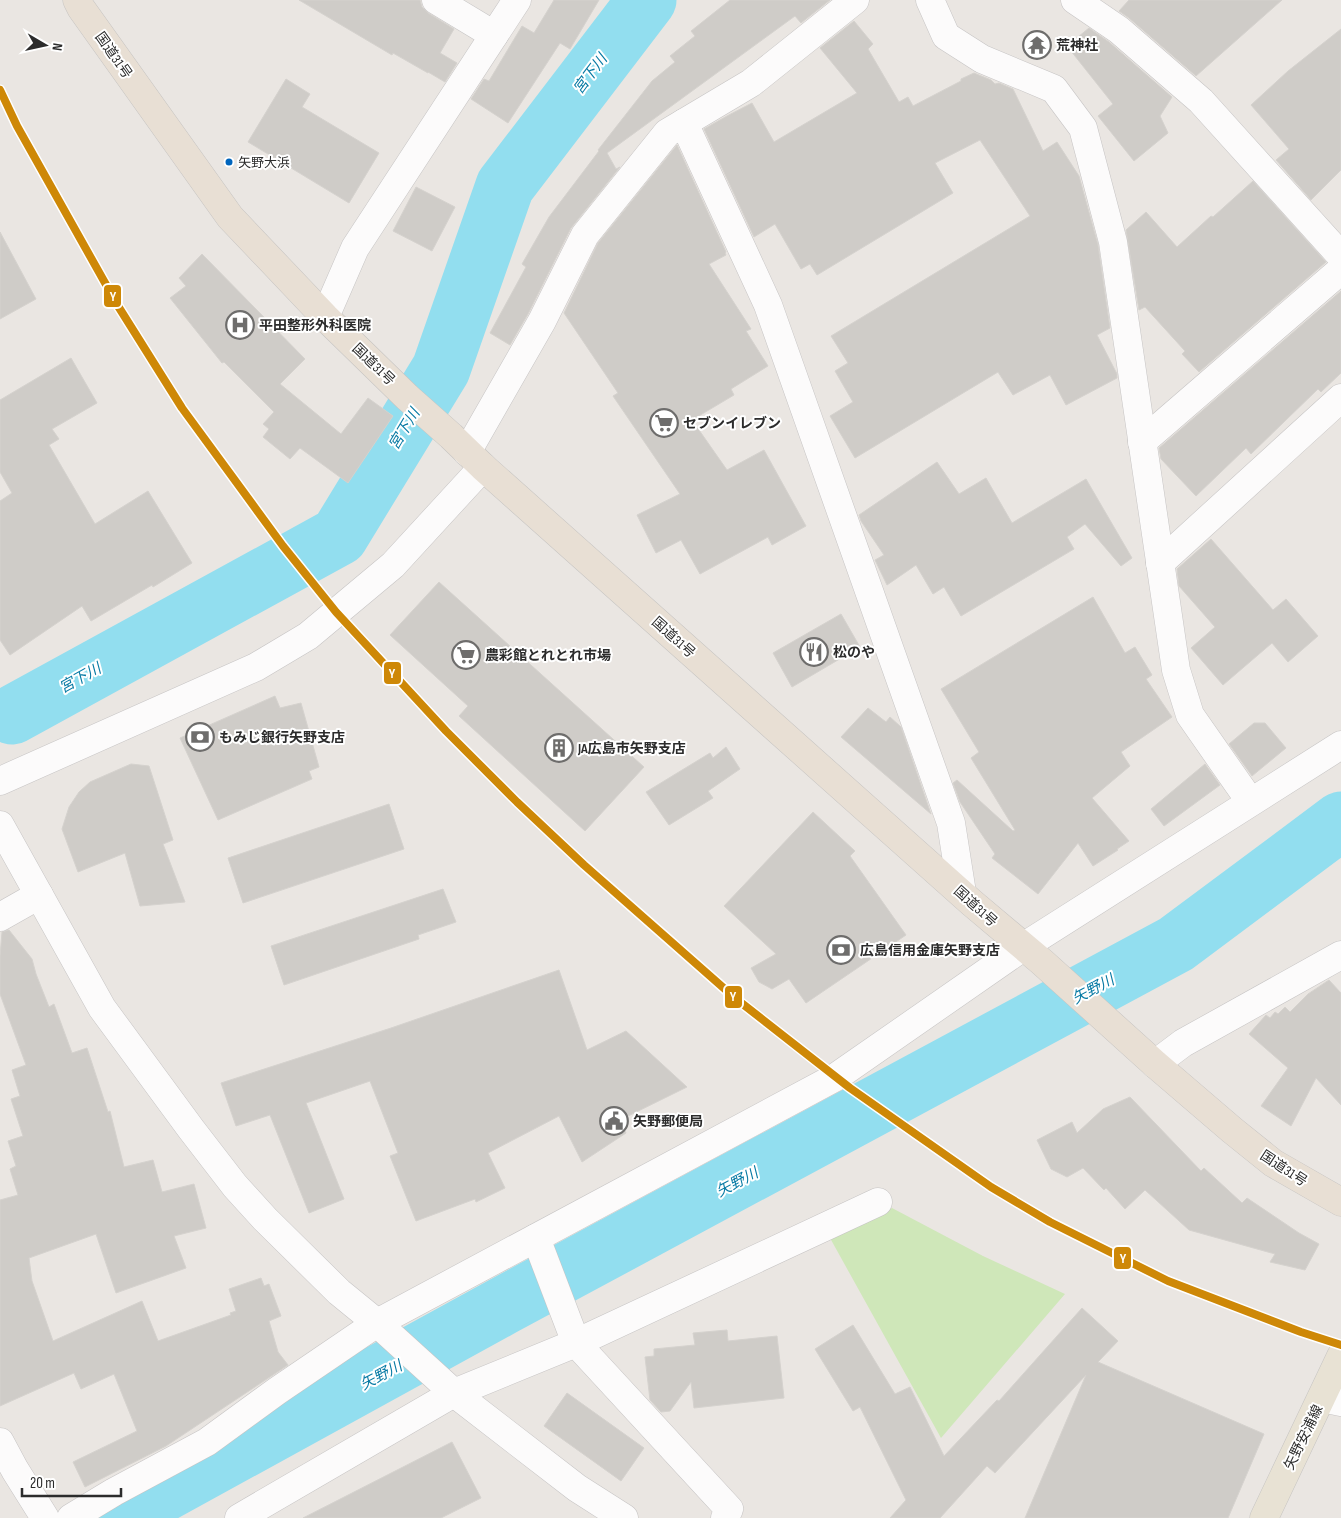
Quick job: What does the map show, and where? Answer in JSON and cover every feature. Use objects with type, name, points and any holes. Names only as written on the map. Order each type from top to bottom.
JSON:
[{"type":"highway","name":"国道31号","points":[[77,0],[230,217],[325,317],[407,397],[1145,1056],[1273,1163],[1341,1202]]},
{"type":"main road","name":"矢野安浦線","points":[[1264,1518],[1332,1400],[1341,1356]]},
{"type":"street","points":[[436,0],[494,35]]},
{"type":"street","points":[[325,317],[355,248],[517,0]]},
{"type":"street","points":[[0,782],[256,667],[308,636],[393,565],[467,452],[542,321],[585,235],[667,133],[751,83],[855,0]]},
{"type":"street","points":[[930,0],[946,36],[982,59],[1054,89],[1083,128],[1113,242],[1176,670],[1190,715],[1250,801]]},
{"type":"street","points":[[1075,0],[1118,30],[1201,101],[1341,256]]},
{"type":"street","points":[[684,123],[768,306],[951,823],[962,893]]},
{"type":"street","points":[[1142,442],[1341,270]]},
{"type":"street","points":[[1160,563],[1341,398]]},
{"type":"street","points":[[71,1518],[114,1492],[207,1442],[277,1391],[536,1238],[836,1077],[1032,954],[1250,801],[1341,745]]},
{"type":"street","points":[[0,825],[102,1008],[235,1186],[265,1219],[339,1292],[449,1388],[577,1488],[624,1518]]},
{"type":"street","points":[[0,918],[39,895]]},
{"type":"street","points":[[1145,1056],[1183,1044],[1341,955]]},
{"type":"street","points":[[238,1518],[449,1388],[576,1343],[878,1202]]},
{"type":"street","points":[[536,1238],[576,1343],[729,1509],[725,1518]]},
{"type":"street","points":[[0,1442],[45,1518]]},
{"type":"green space","points":[[892,1208],[983,1256],[1065,1294],[941,1438],[830,1238]]},
{"type":"building","points":[[299,0],[420,0],[422,7],[428,13],[454,29],[440,53],[457,63],[445,82],[393,53],[392,55]]},
{"type":"building","points":[[554,0],[599,0],[570,49],[560,43],[508,123],[471,99],[484,79],[489,81],[522,26],[534,33]]},
{"type":"building","points":[[730,0],[830,0],[801,23],[795,16],[607,153],[616,169],[620,167],[571,228],[528,314],[510,345],[490,333],[526,267],[522,264],[549,217],[652,81],[675,62],[670,56],[695,36],[691,31]]},
{"type":"building","points":[[1129,0],[1282,0],[1196,76],[1119,11]]},
{"type":"building","points":[[854,21],[873,44],[868,49],[899,102],[908,97],[913,106],[974,73],[991,80],[995,84],[999,83],[1013,89],[1043,151],[1057,142],[1079,176],[1098,245],[1110,328],[1097,335],[1117,374],[1117,378],[1066,405],[1050,375],[1013,395],[998,372],[855,458],[830,416],[853,402],[835,371],[848,363],[831,336],[1030,216],[980,140],[935,163],[953,193],[817,275],[810,264],[801,269],[775,224],[754,237],[704,129],[752,103],[774,142],[857,93],[820,48]]},
{"type":"building","points":[[1089,28],[1109,42],[1172,97],[1160,116],[1168,133],[1134,161],[1098,116],[1113,104],[1067,46]]},
{"type":"building","points":[[1341,29],[1341,170],[1311,200],[1276,160],[1289,149],[1251,105],[1288,71]]},
{"type":"building","points":[[286,79],[310,94],[302,107],[379,153],[349,203],[248,142]]},
{"type":"building","points":[[677,145],[726,252],[726,255],[709,264],[751,329],[746,331],[768,366],[731,389],[734,395],[692,420],[727,470],[764,450],[806,526],[772,545],[768,537],[700,574],[681,540],[656,553],[637,515],[680,494],[613,396],[618,393],[564,313],[598,243]]},
{"type":"building","points":[[1253,181],[1326,262],[1199,372],[1182,354],[1185,351],[1145,307],[1139,310],[1126,230],[1146,212],[1177,247]]},
{"type":"building","points":[[416,187],[455,207],[432,251],[393,231]]},
{"type":"building","points":[[0,232],[36,299],[0,319]]},
{"type":"building","points":[[202,254],[305,359],[280,384],[341,434],[368,398],[393,416],[348,483],[300,448],[290,459],[263,437],[269,429],[263,424],[274,412],[224,362],[222,363],[170,298],[186,286],[179,278]]},
{"type":"building","points":[[1341,291],[1341,373],[1321,392],[1318,389],[1251,454],[1246,448],[1196,496],[1161,459],[1159,448]]},
{"type":"building","points":[[71,358],[97,403],[52,429],[59,439],[49,445],[95,524],[148,491],[192,563],[91,621],[82,606],[10,655],[0,640],[0,501],[12,493],[0,472],[0,400]]},
{"type":"building","points":[[937,462],[959,494],[986,478],[1012,523],[1086,479],[1132,558],[1121,566],[1085,524],[1067,537],[1074,549],[961,616],[944,587],[933,594],[916,565],[887,585],[875,560],[884,555],[859,515]]},
{"type":"building","points":[[1211,539],[1273,610],[1286,599],[1318,636],[1288,662],[1272,643],[1223,685],[1191,648],[1215,627],[1179,586],[1177,569]]},
{"type":"building","points":[[439,582],[644,767],[585,831],[459,716],[468,706],[390,635]]},
{"type":"building","points":[[1093,597],[1125,653],[1135,647],[1152,675],[1146,679],[1172,717],[1121,752],[1130,766],[1092,798],[1129,841],[1093,866],[1078,843],[1038,894],[992,858],[995,854],[960,802],[953,783],[957,780],[1013,831],[1015,830],[971,758],[979,752],[941,689]]},
{"type":"building","points":[[841,614],[860,647],[792,687],[773,653]]},
{"type":"building","points":[[275,696],[280,708],[301,703],[319,767],[309,771],[312,779],[218,820],[180,738]]},
{"type":"building","points":[[868,708],[886,722],[890,717],[901,727],[931,814],[841,737]]},
{"type":"building","points":[[1254,723],[1265,723],[1286,748],[1252,776],[1229,744]]},
{"type":"building","points":[[726,747],[740,769],[708,791],[713,798],[669,825],[646,792],[710,753],[713,758]]},
{"type":"building","points":[[131,764],[149,766],[173,840],[163,844],[185,902],[140,906],[125,853],[78,872],[62,829],[69,807],[79,792],[90,782]]},
{"type":"building","points":[[1205,764],[1220,785],[1164,826],[1151,809]]},
{"type":"building","points":[[389,804],[404,849],[243,903],[228,858]]},
{"type":"building","points":[[813,812],[855,851],[850,856],[906,935],[806,1003],[789,979],[772,989],[759,982],[751,968],[776,954],[724,906]]},
{"type":"building","points":[[443,889],[456,922],[418,935],[419,939],[284,985],[271,946]]},
{"type":"building","points":[[9,930],[32,959],[49,1007],[54,1004],[72,1053],[87,1048],[108,1112],[110,1111],[124,1167],[153,1160],[162,1192],[194,1184],[206,1228],[174,1236],[186,1268],[116,1293],[96,1234],[29,1258],[32,1281],[53,1341],[142,1301],[158,1341],[231,1315],[230,1313],[236,1311],[229,1289],[261,1278],[264,1286],[269,1284],[281,1316],[269,1321],[278,1352],[288,1365],[166,1446],[85,1487],[73,1462],[137,1431],[114,1374],[81,1389],[74,1373],[0,1406],[0,1200],[18,1195],[10,1169],[16,1166],[8,1141],[23,1136],[11,1099],[20,1096],[12,1070],[26,1065],[0,994],[2,932]]},
{"type":"building","points":[[559,970],[587,1050],[626,1031],[687,1087],[620,1120],[626,1133],[582,1162],[559,1116],[488,1153],[505,1188],[476,1202],[475,1199],[416,1221],[390,1156],[398,1153],[370,1081],[306,1103],[344,1199],[309,1213],[270,1115],[236,1126],[221,1083],[391,1028]]},
{"type":"building","points":[[1329,980],[1341,993],[1341,1105],[1316,1078],[1291,1126],[1261,1106],[1288,1068],[1249,1034],[1266,1015],[1270,1018],[1275,1012],[1278,1014],[1285,1007],[1290,1012],[1308,994]]},
{"type":"building","points":[[1130,1097],[1201,1171],[1204,1168],[1242,1203],[1247,1198],[1319,1244],[1305,1270],[1270,1262],[1275,1254],[1189,1230],[1145,1190],[1125,1209],[1106,1188],[1104,1190],[1083,1168],[1067,1177],[1051,1169],[1037,1140],[1072,1122],[1077,1133],[1103,1109]]},
{"type":"building","points":[[1082,1308],[1118,1341],[1098,1362],[1264,1434],[1228,1518],[1025,1518],[1086,1375],[995,1473],[987,1466],[940,1518],[890,1518],[906,1500],[860,1407],[853,1411],[815,1349],[853,1325],[895,1394],[910,1387],[944,1456],[997,1400],[999,1401]]},
{"type":"building","points":[[727,1330],[728,1341],[777,1336],[784,1398],[694,1408],[691,1382],[670,1411],[661,1412],[650,1400],[645,1357],[654,1356],[654,1349],[695,1345],[693,1333]]},
{"type":"building","points":[[567,1393],[644,1448],[621,1481],[544,1426]]},
{"type":"building","points":[[452,1442],[481,1498],[441,1518],[303,1518]]},
{"type":"waterway","name":"宮下川","points":[[12,715],[339,536],[441,369],[505,186],[647,0]]},
{"type":"waterway","name":"矢野川","points":[[117,1518],[503,1306],[1176,944],[1341,821]]},
{"type":"transit line","name":"Y","points":[[0,90],[17,126],[118,306],[182,408],[283,546],[336,612],[446,731],[584,865],[735,998],[850,1088],[991,1187],[1050,1222],[1168,1281],[1301,1332],[1341,1345]]},
{"type":"place","name":"荒神社","points":[[1037,45]]},
{"type":"place","name":"矢野大浜","points":[[229,162]]},
{"type":"place","name":"平田整形外科医院","points":[[240,325]]},
{"type":"place","name":"セブンイレブン","points":[[664,423]]},
{"type":"place","name":"松のや","points":[[814,652]]},
{"type":"place","name":"農彩館とれとれ市場","points":[[466,655]]},
{"type":"place","name":"もみじ銀行矢野支店","points":[[200,737]]},
{"type":"place","name":"JA広島市矢野支店","points":[[559,748]]},
{"type":"place","name":"広島信用金庫矢野支店","points":[[841,950]]},
{"type":"place","name":"矢野郵便局","points":[[614,1121]]}]
